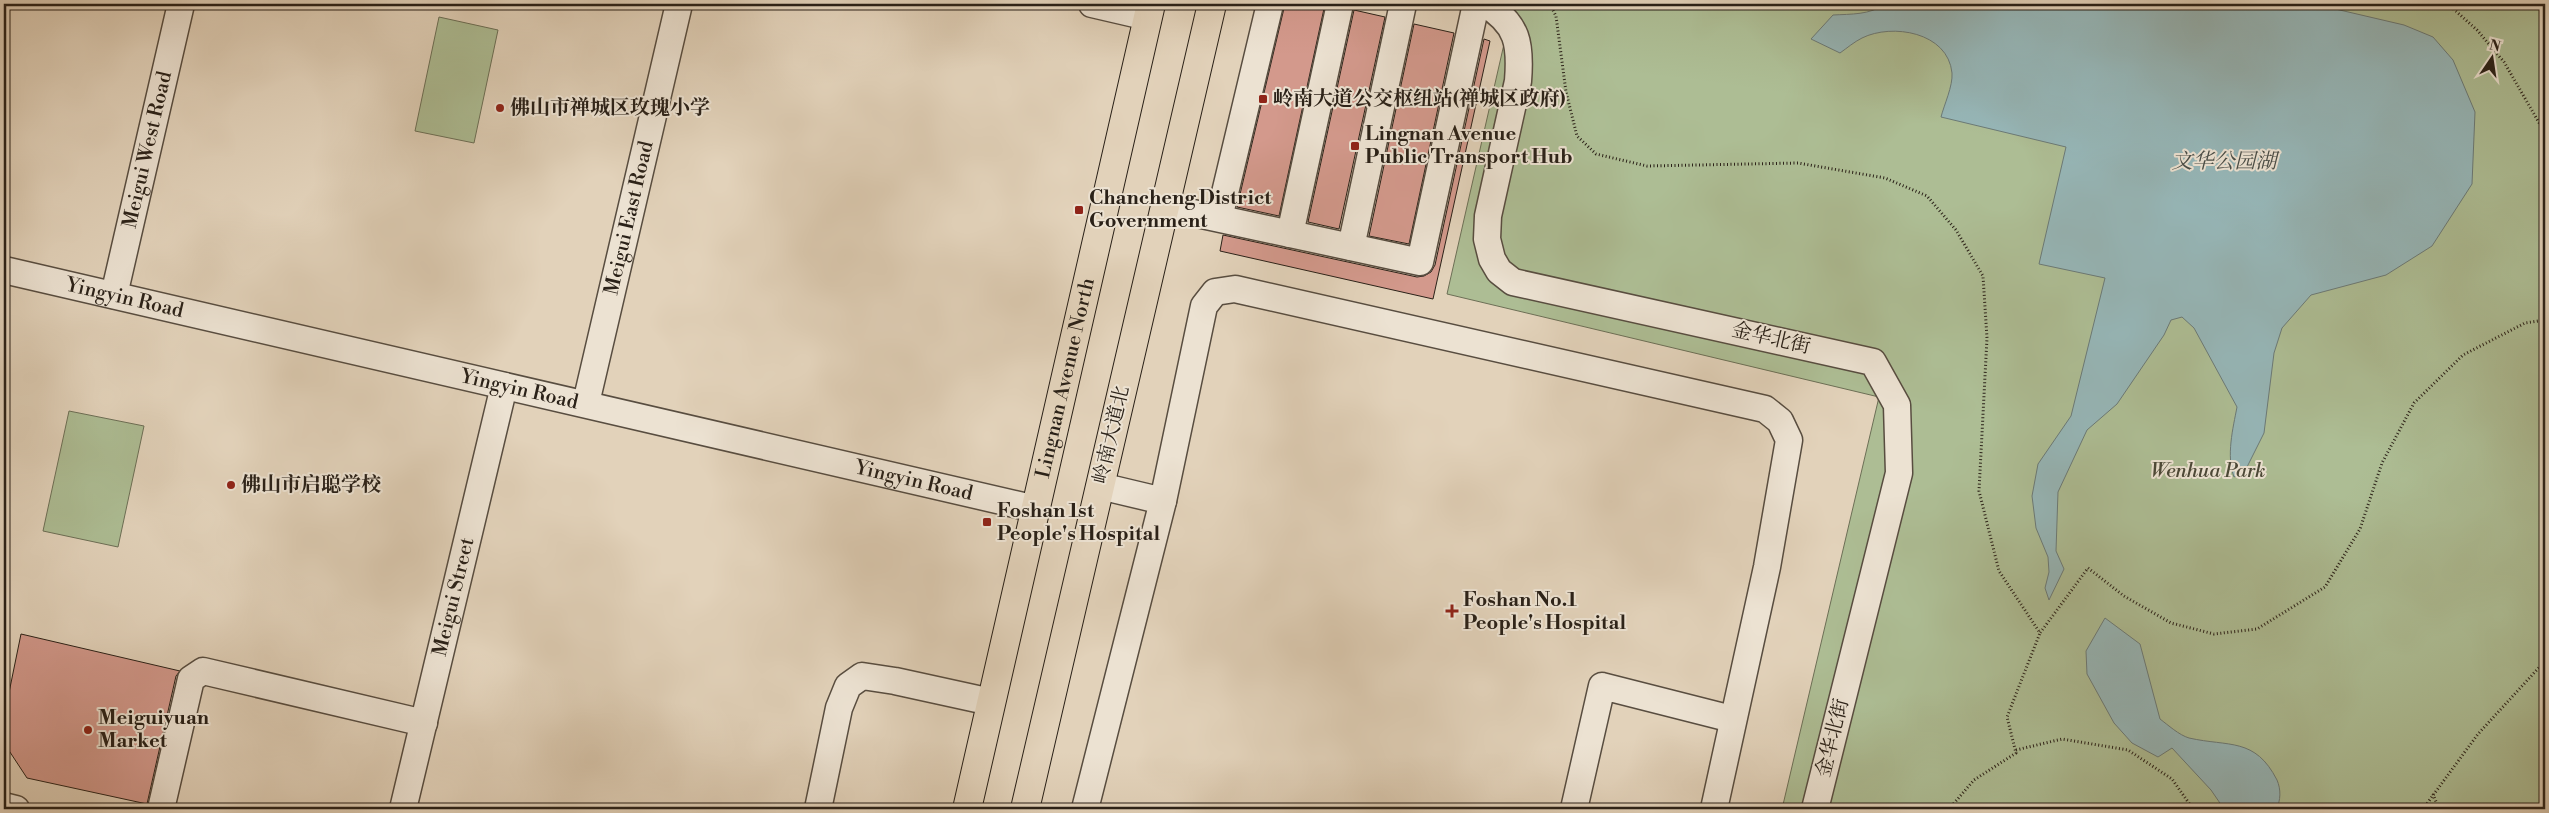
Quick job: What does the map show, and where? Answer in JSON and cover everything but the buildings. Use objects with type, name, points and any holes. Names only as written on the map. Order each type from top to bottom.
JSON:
[{"type":"main road","name":"岭南大道北","points":[[1025,809],[1212,4]]},
{"type":"main road","name":"Lingnan Avenue North","points":[[967,809],[1149,10]]},
{"type":"street","name":"Meigui West Road","points":[[114,296],[181,4]]},
{"type":"street","name":"Meigui East Road","points":[[586,404],[680,4]]},
{"type":"street","points":[[1092,4],[1149,10]]},
{"type":"street","points":[[1219,218],[1270,4]]},
{"type":"street","points":[[1290,234],[1340,4]]},
{"type":"street","points":[[1351,247],[1403,4]]},
{"type":"street","points":[[1165,207],[1420,262],[1476,4]]},
{"type":"street","name":"金华北街","points":[[1485,4],[1498,12],[1511,27],[1518,41],[1520,61],[1518,81],[1488,216],[1487,239],[1492,259],[1499,272],[1513,282],[1873,362],[1897,405],[1899,473],[1815,809]]},
{"type":"street","name":"Yingyin Road","points":[[4,270],[1036,509]]},
{"type":"street","points":[[1085,809],[1164,500],[1204,306],[1215,292],[1235,289],[1765,409],[1780,421],[1789,440],[1767,567],[1732,719],[1714,809]]},
{"type":"street","name":"Meigui Street","points":[[403,809],[504,386]]},
{"type":"street","points":[[1100,486],[1164,500]]},
{"type":"street","points":[[162,809],[191,679],[203,671],[424,723]]},
{"type":"street","points":[[818,809],[839,708],[848,686],[862,676],[895,681],[991,702]]},
{"type":"street","points":[[1574,809],[1602,686],[1732,719]]},
{"type":"street","points":[[4,806],[16,809]]},
{"type":"path","points":[[1550,4],[1556,16],[1566,92],[1576,136],[1596,154],[1648,166],[1798,163],[1885,178],[1927,196],[1956,230],[1982,276],[1987,338],[1979,492],[1999,571],[2040,633]]},
{"type":"path","points":[[2448,4],[2477,30],[2504,62],[2545,133]]},
{"type":"path","points":[[1949,809],[1974,780],[2016,753],[2007,717],[2040,633],[2088,568],[2124,596],[2171,623],[2214,634],[2257,629],[2325,587],[2360,529],[2382,463],[2414,403],[2464,355],[2525,323],[2545,320]]},
{"type":"path","points":[[2423,809],[2478,734],[2545,661]]},
{"type":"path","points":[[2016,750],[2062,739],[2128,750],[2172,779],[2193,809]]},
{"type":"path","points":[[2433,794],[2439,809]]},
{"type":"green space","name":"Wenhua Park","points":[[1504,4],[2545,4],[2545,809],[1782,809],[1879,397],[1447,294],[1512,9]]},
{"type":"green space","points":[[439,17],[498,30],[474,143],[415,131]]},
{"type":"green space","points":[[69,411],[144,426],[118,547],[43,531]]},
{"type":"water","name":"文华公园湖","points":[[1885,4],[2314,4],[2404,25],[2433,37],[2453,60],[2475,112],[2472,184],[2432,246],[2386,275],[2311,295],[2282,328],[2274,353],[2264,433],[2245,471],[2234,477],[2230,451],[2237,407],[2194,328],[2182,317],[2171,320],[2164,335],[2117,404],[2087,430],[2058,492],[2056,551],[2064,569],[2049,600],[2045,588],[2049,572],[2048,557],[2036,528],[2032,496],[2038,464],[2071,416],[2105,278],[2039,264],[2066,147],[1941,117],[1952,78],[1948,59],[1940,48],[1930,40],[1917,34],[1888,31],[1874,34],[1853,43],[1840,53],[1811,39],[1833,15],[1867,12]]},
{"type":"water","points":[[2105,618],[2140,644],[2160,719],[2185,737],[2240,746],[2260,757],[2269,766],[2277,780],[2280,799],[2276,809],[2224,809],[2211,790],[2172,748],[2158,757],[2132,743],[2114,723],[2087,674],[2086,651]]},
{"type":"place","name":"岭南大道公交枢纽站(禅城区政府)","points":[[1263,99]]},
{"type":"place","name":"佛山市禅城区玫瑰小学","points":[[500,108]]},
{"type":"place","name":"Lingnan Avenue Public Transport Hub","points":[[1355,146]]},
{"type":"place","name":"Chancheng District Government","points":[[1079,210]]},
{"type":"place","name":"佛山市启聪学校","points":[[231,485]]},
{"type":"place","name":"Foshan 1st People's Hospital","points":[[987,522]]},
{"type":"place","name":"Foshan No.1 People's Hospital","points":[[1452,611]]},
{"type":"place","name":"Meiguiyuan Market","points":[[88,730]]}]
